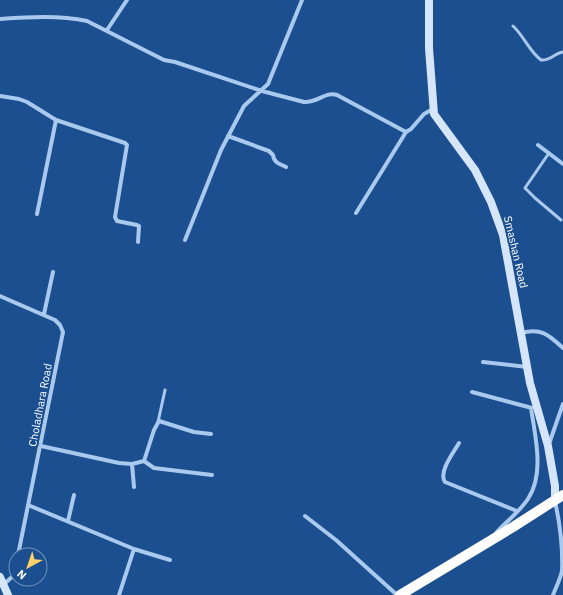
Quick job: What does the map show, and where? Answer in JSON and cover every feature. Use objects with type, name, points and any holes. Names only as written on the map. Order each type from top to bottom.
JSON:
[{"type":"highway","points":[[400,595],[559,497]]},
{"type":"street","points":[[107,30],[127,0]]},
{"type":"street","points":[[185,240],[215,164],[228,136],[244,106],[268,84],[302,0]]},
{"type":"street","name":"Smashan Road","points":[[429,0],[428,48],[434,114],[475,170],[491,202],[503,235],[534,408],[548,446],[555,486],[559,497]]},
{"type":"street","points":[[0,19],[50,18],[87,21],[164,60],[175,62],[262,91],[310,102],[329,94],[333,94],[406,132]]},
{"type":"street","points":[[0,96],[27,102],[56,120],[121,141],[127,145],[115,217],[117,221],[139,226],[138,242]]},
{"type":"street","points":[[356,213],[406,132],[424,114],[433,109]]},
{"type":"street","points":[[37,214],[56,120]]},
{"type":"street","points":[[228,136],[269,151],[273,155],[273,159],[276,162],[286,167]]},
{"type":"street","points":[[538,145],[563,164]]},
{"type":"street","points":[[44,314],[53,272]]},
{"type":"street","name":"Choladhara Road","points":[[0,296],[55,320],[60,325],[63,332],[20,547]]},
{"type":"street","points":[[521,333],[540,331],[547,334],[563,348]]},
{"type":"street","points":[[483,362],[527,367]]},
{"type":"street","points":[[472,392],[534,408],[537,471],[531,493],[525,503],[487,542]]},
{"type":"street","points":[[548,446],[563,404]]},
{"type":"street","points":[[144,461],[158,422],[162,421],[194,432],[211,434]]},
{"type":"street","points":[[459,443],[443,472],[443,479],[445,482],[517,511]]},
{"type":"street","points":[[41,446],[119,463],[132,464],[144,461],[154,468],[212,475]]},
{"type":"street","points":[[132,464],[134,487]]},
{"type":"street","points":[[68,521],[74,495]]},
{"type":"street","points":[[553,595],[560,578],[562,558],[559,497]]},
{"type":"street","points":[[28,505],[134,549],[170,560]]},
{"type":"street","points":[[305,516],[336,540],[396,595]]},
{"type":"street","points":[[119,595],[134,549]]},
{"type":"street","points":[[2,581],[8,595]]},
{"type":"lane","points":[[513,26],[524,37],[531,50],[541,60],[549,59],[559,52],[563,52]]},
{"type":"lane","points":[[549,153],[525,188],[561,220]]},
{"type":"lane","points":[[158,422],[165,390]]}]
